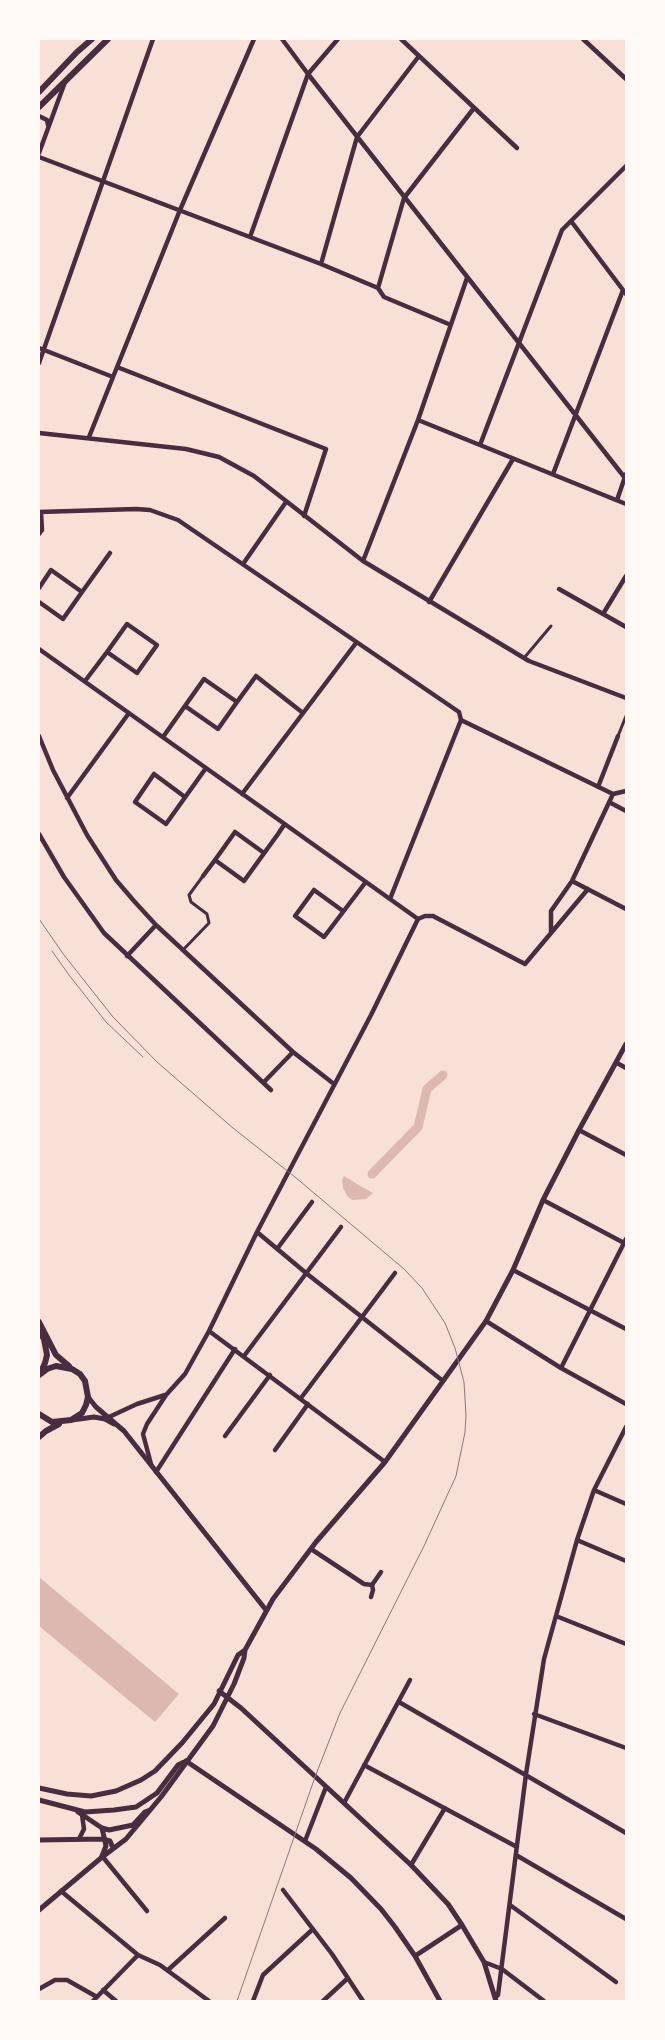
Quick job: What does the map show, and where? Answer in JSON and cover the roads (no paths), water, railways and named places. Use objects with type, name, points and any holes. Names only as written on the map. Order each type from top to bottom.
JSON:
[{"type":"main road","points":[[39,92],[92,39]]},
{"type":"main road","points":[[39,107],[108,39]]},
{"type":"main road","points":[[39,1322],[56,1355],[80,1374],[85,1382],[88,1397],[82,1412],[69,1421],[53,1426],[39,1437]]},
{"type":"main road","points":[[39,1331],[44,1339],[47,1355],[46,1363],[40,1374]]},
{"type":"main road","points":[[40,1374],[56,1366],[72,1369]]},
{"type":"main road","points":[[39,1414],[52,1422],[69,1421]]},
{"type":"street","points":[[39,363],[41,348],[153,39]]},
{"type":"street","points":[[89,437],[180,210],[254,39]]},
{"type":"street","points":[[282,39],[404,198],[626,476],[617,500]]},
{"type":"street","points":[[250,237],[308,74],[338,39]]},
{"type":"street","points":[[400,39],[517,148]]},
{"type":"street","points":[[583,39],[626,79]]},
{"type":"street","points":[[321,264],[357,137],[419,56]]},
{"type":"street","points":[[66,79],[39,155],[321,264],[378,288],[384,297],[451,325]]},
{"type":"street","points":[[378,288],[404,198],[474,108]]},
{"type":"street","points":[[39,116],[47,120],[49,127]]},
{"type":"street","points":[[480,444],[562,230],[626,166]]},
{"type":"street","points":[[553,474],[624,292],[571,221]]},
{"type":"street","points":[[363,561],[418,420],[467,278]]},
{"type":"street","points":[[41,348],[113,377]]},
{"type":"street","points":[[117,367],[326,449],[304,516]]},
{"type":"street","points":[[418,420],[626,504]]},
{"type":"street","points":[[39,433],[186,449],[219,457],[254,476],[363,561],[429,602],[524,658],[626,698]]},
{"type":"street","points":[[429,602],[514,459]]},
{"type":"street","points":[[243,564],[286,502]]},
{"type":"street","points":[[39,534],[42,530],[40,512],[136,509],[150,510],[178,520],[459,712],[462,720],[390,899]]},
{"type":"street","points":[[39,602],[63,619],[110,553]]},
{"type":"street","points":[[39,588],[51,570],[82,592]]},
{"type":"street","points":[[603,614],[626,576]]},
{"type":"street","points":[[559,589],[626,628]]},
{"type":"street","points":[[85,681],[127,624],[157,645],[136,673],[107,652]]},
{"type":"street","points":[[524,658],[551,626]]},
{"type":"street","points":[[242,794],[356,643]]},
{"type":"street","points":[[39,650],[418,919]]},
{"type":"street","points":[[185,706],[218,729],[256,676],[303,713]]},
{"type":"street","points":[[163,737],[204,679],[237,702]]},
{"type":"street","points":[[67,798],[129,713]]},
{"type":"street","points":[[598,787],[626,716]]},
{"type":"street","points":[[462,720],[614,794],[626,791]]},
{"type":"street","points":[[39,736],[53,770],[87,835],[112,874],[156,926],[293,1052],[334,1084]]},
{"type":"street","points":[[186,797],[154,774],[134,802],[166,824],[186,797],[206,768]]},
{"type":"street","points":[[551,933],[550,911],[572,881],[614,794]]},
{"type":"street","points":[[609,802],[626,811]]},
{"type":"street","points":[[215,860],[244,881],[284,825]]},
{"type":"street","points":[[183,950],[209,923],[207,914],[190,902],[189,895],[235,832],[264,853]]},
{"type":"street","points":[[39,834],[80,902],[104,933],[271,1090]]},
{"type":"street","points":[[572,881],[626,909]]},
{"type":"street","points":[[343,911],[314,890],[295,916],[324,937],[365,883]]},
{"type":"street","points":[[151,1464],[143,1434],[147,1424],[166,1395],[185,1374],[209,1331],[257,1232],[371,1015],[418,919],[433,916],[525,964],[588,890]]},
{"type":"street","points":[[127,956],[156,926]]},
{"type":"street","points":[[39,1910],[102,1856],[126,1839],[151,1810],[213,1726],[228,1697],[244,1658],[245,1650],[266,1610],[311,1549],[385,1462],[486,1321],[513,1270],[543,1200],[626,1044]]},
{"type":"street","points":[[264,1082],[293,1052]]},
{"type":"street","points":[[617,1063],[626,1068]]},
{"type":"street","points":[[579,1130],[626,1155]]},
{"type":"street","points":[[543,1200],[626,1242],[561,1368]]},
{"type":"street","points":[[277,1249],[312,1202]]},
{"type":"street","points":[[244,1356],[341,1227]]},
{"type":"street","points":[[257,1232],[443,1381]]},
{"type":"street","points":[[513,1270],[626,1329]]},
{"type":"street","points":[[301,1398],[395,1273]]},
{"type":"street","points":[[486,1321],[561,1368],[626,1404]]},
{"type":"street","points":[[209,1331],[385,1462]]},
{"type":"street","points":[[156,1472],[234,1349]]},
{"type":"street","points":[[225,1436],[270,1375]]},
{"type":"street","points":[[109,1417],[136,1404],[166,1395]]},
{"type":"street","points":[[88,1397],[96,1407],[124,1431],[266,1610]]},
{"type":"street","points":[[276,1450],[308,1404]]},
{"type":"street","points":[[69,1421],[94,1417],[104,1419],[124,1431]]},
{"type":"street","points":[[496,2000],[502,1969],[534,1714],[544,1659],[577,1540],[594,1490],[626,1427]]},
{"type":"street","points":[[620,1439],[626,1442]]},
{"type":"street","points":[[594,1490],[626,1504]]},
{"type":"street","points":[[577,1540],[626,1560]]},
{"type":"street","points":[[311,1549],[364,1584],[372,1585]]},
{"type":"street","points":[[371,1597],[372,1585],[381,1572]]},
{"type":"street","points":[[556,1616],[626,1644]]},
{"type":"street","points":[[39,1788],[79,1796],[103,1795],[130,1786],[141,1780],[166,1759],[214,1704],[238,1655],[245,1650]]},
{"type":"street","points":[[344,1804],[410,1680]]},
{"type":"street","points":[[219,1691],[228,1697],[411,1865],[448,1904],[484,1962],[496,2000]]},
{"type":"street","points":[[398,1702],[626,1833]]},
{"type":"street","points":[[534,1714],[626,1748]]},
{"type":"street","points":[[39,1800],[76,1810],[98,1812],[136,1807],[157,1793],[178,1765],[186,1761]]},
{"type":"street","points":[[186,1761],[305,1841],[366,1892],[381,1909],[415,1956],[440,2001]]},
{"type":"street","points":[[364,1765],[517,1848]]},
{"type":"street","points":[[305,1841],[326,1787]]},
{"type":"street","points":[[411,1865],[445,1808]]},
{"type":"street","points":[[76,1810],[102,1828],[114,1830],[133,1825],[145,1812],[151,1810]]},
{"type":"street","points":[[79,1839],[84,1829],[82,1815]]},
{"type":"street","points":[[102,1828],[106,1840],[102,1856]]},
{"type":"street","points":[[39,1840],[106,1840],[110,1841],[114,1848]]},
{"type":"street","points":[[516,1855],[626,1919]]},
{"type":"street","points":[[102,1856],[148,1912]]},
{"type":"street","points":[[283,1890],[313,1929],[363,2001]]},
{"type":"street","points":[[61,1891],[138,1955],[160,1964],[209,2001]]},
{"type":"street","points":[[510,1905],[616,1982]]},
{"type":"street","points":[[168,1970],[225,1918]]},
{"type":"street","points":[[415,1956],[462,1925]]},
{"type":"street","points":[[253,2001],[263,1975],[313,1929]]},
{"type":"street","points":[[92,2001],[138,1955]]},
{"type":"street","points":[[484,1962],[502,1969],[544,2001]]},
{"type":"street","points":[[323,2001],[348,1978]]},
{"type":"street","points":[[39,1989],[55,1980],[68,1980],[97,1997]]},
{"type":"street","points":[[103,1990],[116,2001]]},
{"type":"waterway","points":[[372,1174],[418,1127],[427,1089],[443,1075]]},
{"type":"tram line","points":[[39,919],[64,955],[113,1017],[157,1062],[233,1128],[295,1177],[404,1269],[422,1288],[445,1323],[455,1348],[464,1382],[465,1432],[456,1476],[424,1546],[340,1713],[315,1777],[237,2001]]},
{"type":"tram line","points":[[52,951],[106,1022],[143,1057]]}]
